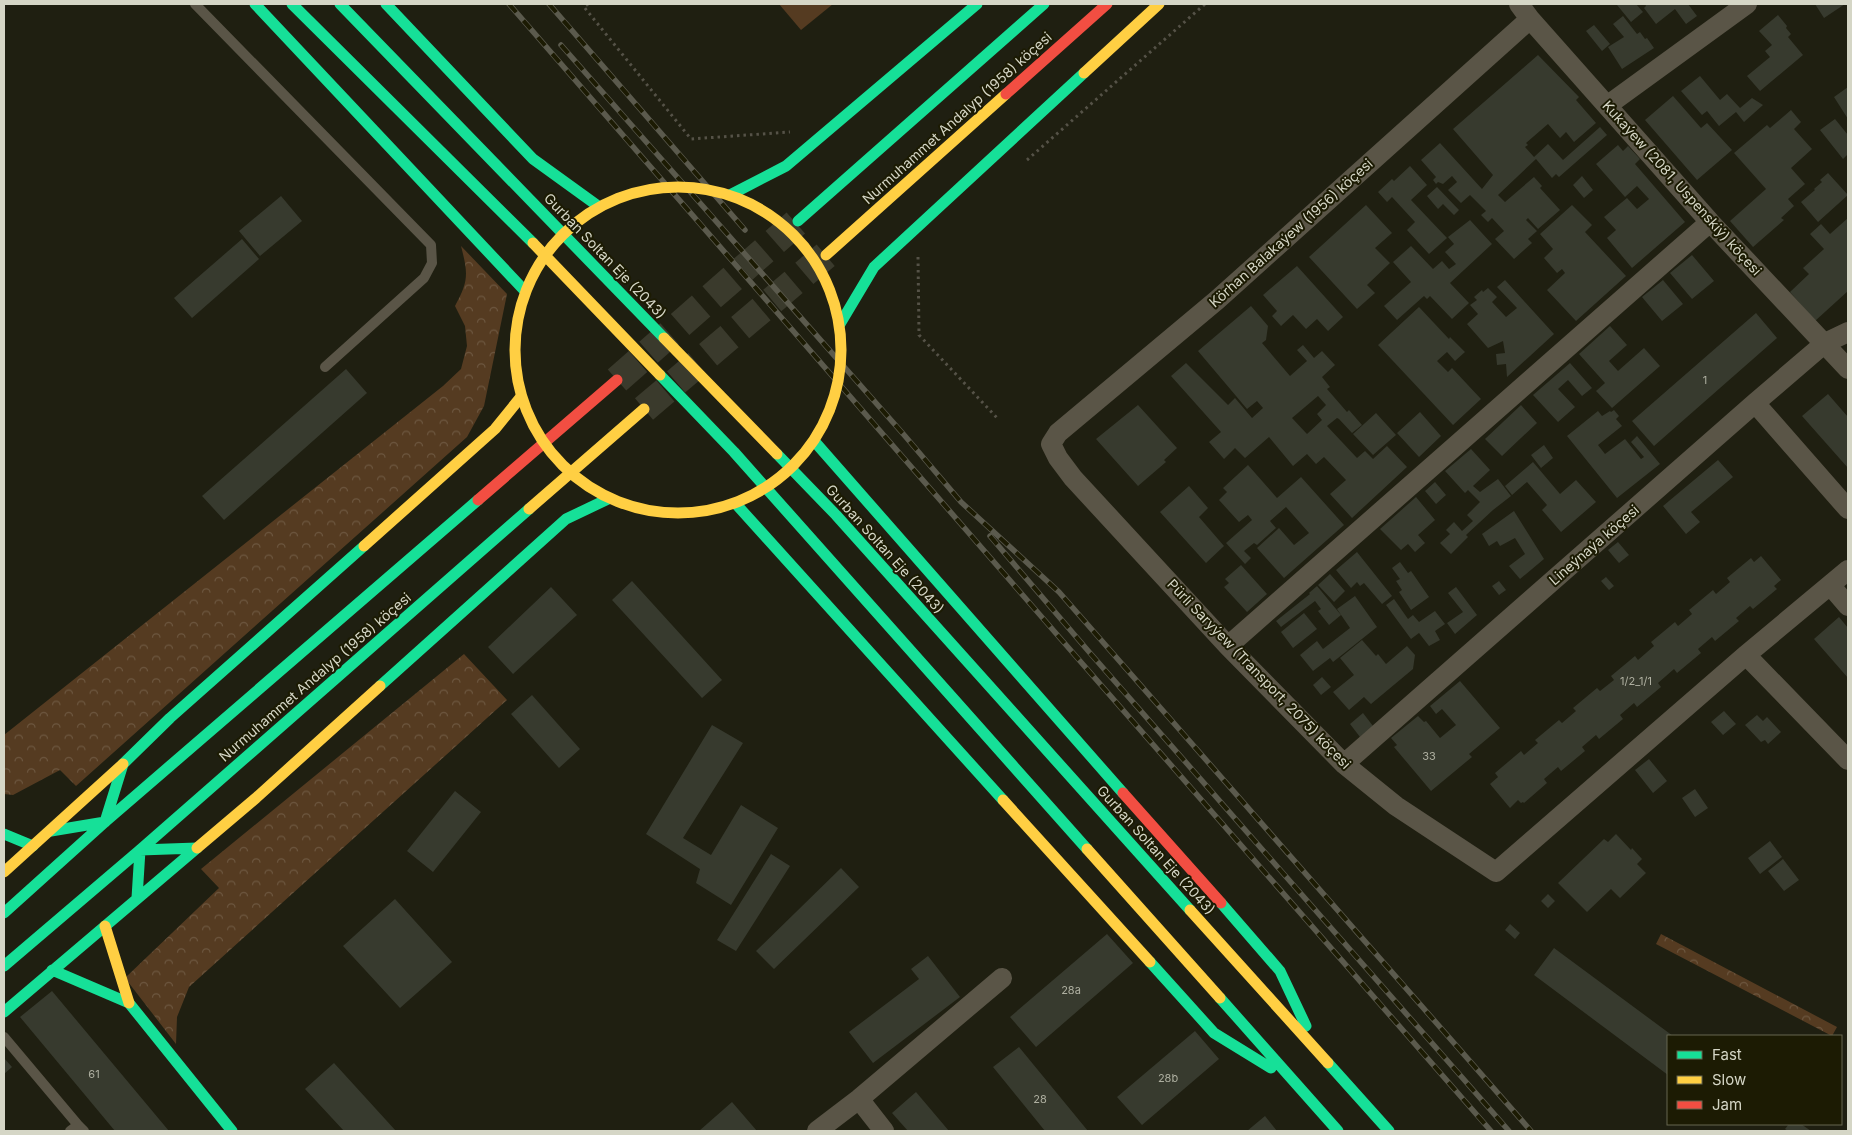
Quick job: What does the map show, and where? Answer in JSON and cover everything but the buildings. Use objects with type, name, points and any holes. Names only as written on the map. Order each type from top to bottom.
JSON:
[{"type":"main road","points":[[255,4],[524,290]]},
{"type":"main road","points":[[292,4],[517,226],[734,452],[1338,1131]]},
{"type":"main road","name":"Gurban Soltan Eje (2043)","points":[[340,4],[836,515],[1389,1131]]},
{"type":"main road","points":[[386,4],[533,159],[598,206]]},
{"type":"main road","points":[[730,195],[786,166],[977,4]]},
{"type":"main road","name":"Nurmuhammet Andalyp (1958) köçesi","points":[[798,221],[1044,4]]},
{"type":"main road","name":"Nurmuhammet Andalyp (1958) köçesi","points":[[826,255],[1107,4]]},
{"type":"main road","points":[[840,324],[874,267],[1159,4]]},
{"type":"main road","points":[[676,186],[730,195],[762,210],[791,232],[814,259],[830,290],[840,324],[842,349],[840,372],[831,410],[816,442],[785,474],[762,491],[736,504],[693,513],[647,510],[608,499],[565,470],[538,437],[520,398],[513,357],[516,316],[524,290],[542,257],[567,228],[598,206],[636,192],[676,186]]},
{"type":"main road","name":"Nurmuhammet Andalyp (1958) köçesi","points":[[4,913],[105,822],[617,380]]},
{"type":"main road","points":[[4,872],[51,831],[170,718],[494,429],[520,398]]},
{"type":"main road","name":"Nurmuhammet Andalyp (1958) köçesi","points":[[4,966],[140,850],[644,409]]},
{"type":"main road","points":[[816,442],[1280,971],[1318,1052]]},
{"type":"main road","points":[[4,1012],[256,798],[566,518],[608,499]]},
{"type":"main road","points":[[736,504],[1214,1033],[1294,1082]]},
{"type":"main road","points":[[51,831],[105,822],[123,764]]},
{"type":"main road","points":[[4,834],[33,846]]},
{"type":"main road","points":[[137,898],[140,850],[197,848]]},
{"type":"main road","points":[[105,926],[129,1003],[232,1131]]},
{"type":"main road","points":[[52,970],[129,1003]]},
{"type":"street","points":[[1608,105],[1747,4]]},
{"type":"street","name":"Kukaýew (2081, Uspenskiý) köçesi","points":[[1524,11],[1710,222],[1848,369]]},
{"type":"street","name":"Körhan Balakaýew (1956) köçesi","points":[[1051,444],[1058,433],[1072,420],[1217,300],[1524,11]]},
{"type":"street","points":[[1228,646],[1710,222]]},
{"type":"street","name":"Lineýnaýa köçesi","points":[[1344,764],[1825,343],[1848,332]]},
{"type":"street","points":[[1755,403],[1848,509]]},
{"type":"street","name":"Pürli Saryýew (Transport, 2075) köçesi","points":[[1051,444],[1058,458],[1073,478],[1228,646],[1344,764],[1396,806],[1496,872],[1746,655]]},
{"type":"street","points":[[1848,570],[1746,655],[1848,760]]},
{"type":"street","points":[[1830,585],[1848,606]]},
{"type":"street","points":[[817,1131],[859,1099],[1002,978]]},
{"type":"street","points":[[859,1099],[884,1131]]},
{"type":"lane","points":[[195,4],[431,245],[432,262],[424,278],[326,367]]},
{"type":"lane","points":[[4,1037],[77,1129]]},
{"type":"path","points":[[588,4],[584,7],[691,139],[798,132]]},
{"type":"path","points":[[1021,164],[1205,4]]},
{"type":"path","points":[[918,254],[919,335],[999,420]]},
{"type":"green space","points":[[779,4],[833,4],[801,30]]},
{"type":"green space","points":[[461,246],[507,294],[484,406],[467,437],[76,786],[60,770],[13,795],[4,794],[4,735],[443,386],[461,369],[467,346],[465,326],[455,306],[463,290],[466,277]]},
{"type":"green space","points":[[464,654],[507,700],[189,987],[177,1017],[176,1044],[125,978],[219,888],[201,869]]},
{"type":"green space","points":[[1661,934],[1837,1027],[1833,1035],[1830,1035],[1656,944]]},
{"type":"tunnel","points":[[617,380],[798,221]]},
{"type":"tunnel","points":[[644,409],[826,255]]},
{"type":"railway","points":[[509,4],[1491,1131]]},
{"type":"railway","points":[[549,4],[745,230]]},
{"type":"railway","points":[[561,45],[961,502],[1059,592],[1531,1131]]},
{"type":"railway","points":[[990,536],[1090,653],[1509,1131]]},
{"type":"traffic: fast","points":[[255,4],[524,290]]},
{"type":"traffic: fast","points":[[292,4],[533,243]]},
{"type":"traffic: fast","points":[[340,4],[664,338]]},
{"type":"traffic: fast","points":[[386,4],[533,159],[598,206]]},
{"type":"traffic: fast","points":[[730,195],[786,166],[977,4]]},
{"type":"traffic: fast","points":[[798,221],[1044,4]]},
{"type":"traffic: fast","points":[[840,324],[874,267],[1084,73]]},
{"type":"traffic: fast","points":[[660,375],[734,452],[1087,849]]},
{"type":"traffic: fast","points":[[815,442],[1123,793]]},
{"type":"traffic: fast","points":[[777,454],[836,515],[1190,910]]},
{"type":"traffic: fast","points":[[380,686],[566,519],[608,499]]},
{"type":"traffic: fast","points":[[4,913],[105,822],[478,500]]},
{"type":"traffic: fast","points":[[736,504],[1003,800]]},
{"type":"traffic: fast","points":[[4,966],[140,850],[529,509]]},
{"type":"traffic: fast","points":[[123,764],[170,718],[364,546]]},
{"type":"traffic: fast","points":[[51,831],[105,822],[123,764]]},
{"type":"traffic: fast","points":[[4,834],[33,846]]},
{"type":"traffic: fast","points":[[4,1012],[197,848]]},
{"type":"traffic: fast","points":[[137,898],[140,850],[197,848]]},
{"type":"traffic: fast","points":[[1221,903],[1280,971],[1306,1026]]},
{"type":"traffic: fast","points":[[1150,962],[1214,1033],[1271,1068]]},
{"type":"traffic: fast","points":[[52,970],[129,1003],[232,1131]]},
{"type":"traffic: fast","points":[[1220,998],[1338,1131]]},
{"type":"traffic: fast","points":[[1328,1063],[1389,1131]]},
{"type":"traffic: slow","points":[[1084,73],[1159,4]]},
{"type":"traffic: slow","points":[[826,255],[1006,94]]},
{"type":"traffic: slow","points":[[662,187],[694,187],[741,199],[769,214],[794,234],[814,259],[829,287],[838,318],[841,350],[838,382],[829,413],[814,441],[794,466],[769,486],[741,501],[694,513],[662,513],[631,506],[601,494],[574,476],[552,454],[534,427],[522,397],[515,366],[515,334],[522,303],[534,273],[552,246],[574,224],[601,206],[631,194],[662,187]]},
{"type":"traffic: slow","points":[[533,243],[660,375]]},
{"type":"traffic: slow","points":[[664,338],[777,454]]},
{"type":"traffic: slow","points":[[364,546],[495,429],[520,398]]},
{"type":"traffic: slow","points":[[529,509],[644,409]]},
{"type":"traffic: slow","points":[[197,848],[256,798],[380,686]]},
{"type":"traffic: slow","points":[[4,872],[123,764]]},
{"type":"traffic: slow","points":[[1003,800],[1150,962]]},
{"type":"traffic: slow","points":[[1087,849],[1220,998]]},
{"type":"traffic: slow","points":[[1190,910],[1328,1063]]},
{"type":"traffic: slow","points":[[105,926],[129,1003]]},
{"type":"traffic: jam","points":[[1006,94],[1107,4]]},
{"type":"traffic: jam","points":[[478,500],[617,380]]},
{"type":"traffic: jam","points":[[1123,793],[1221,903]]}]
